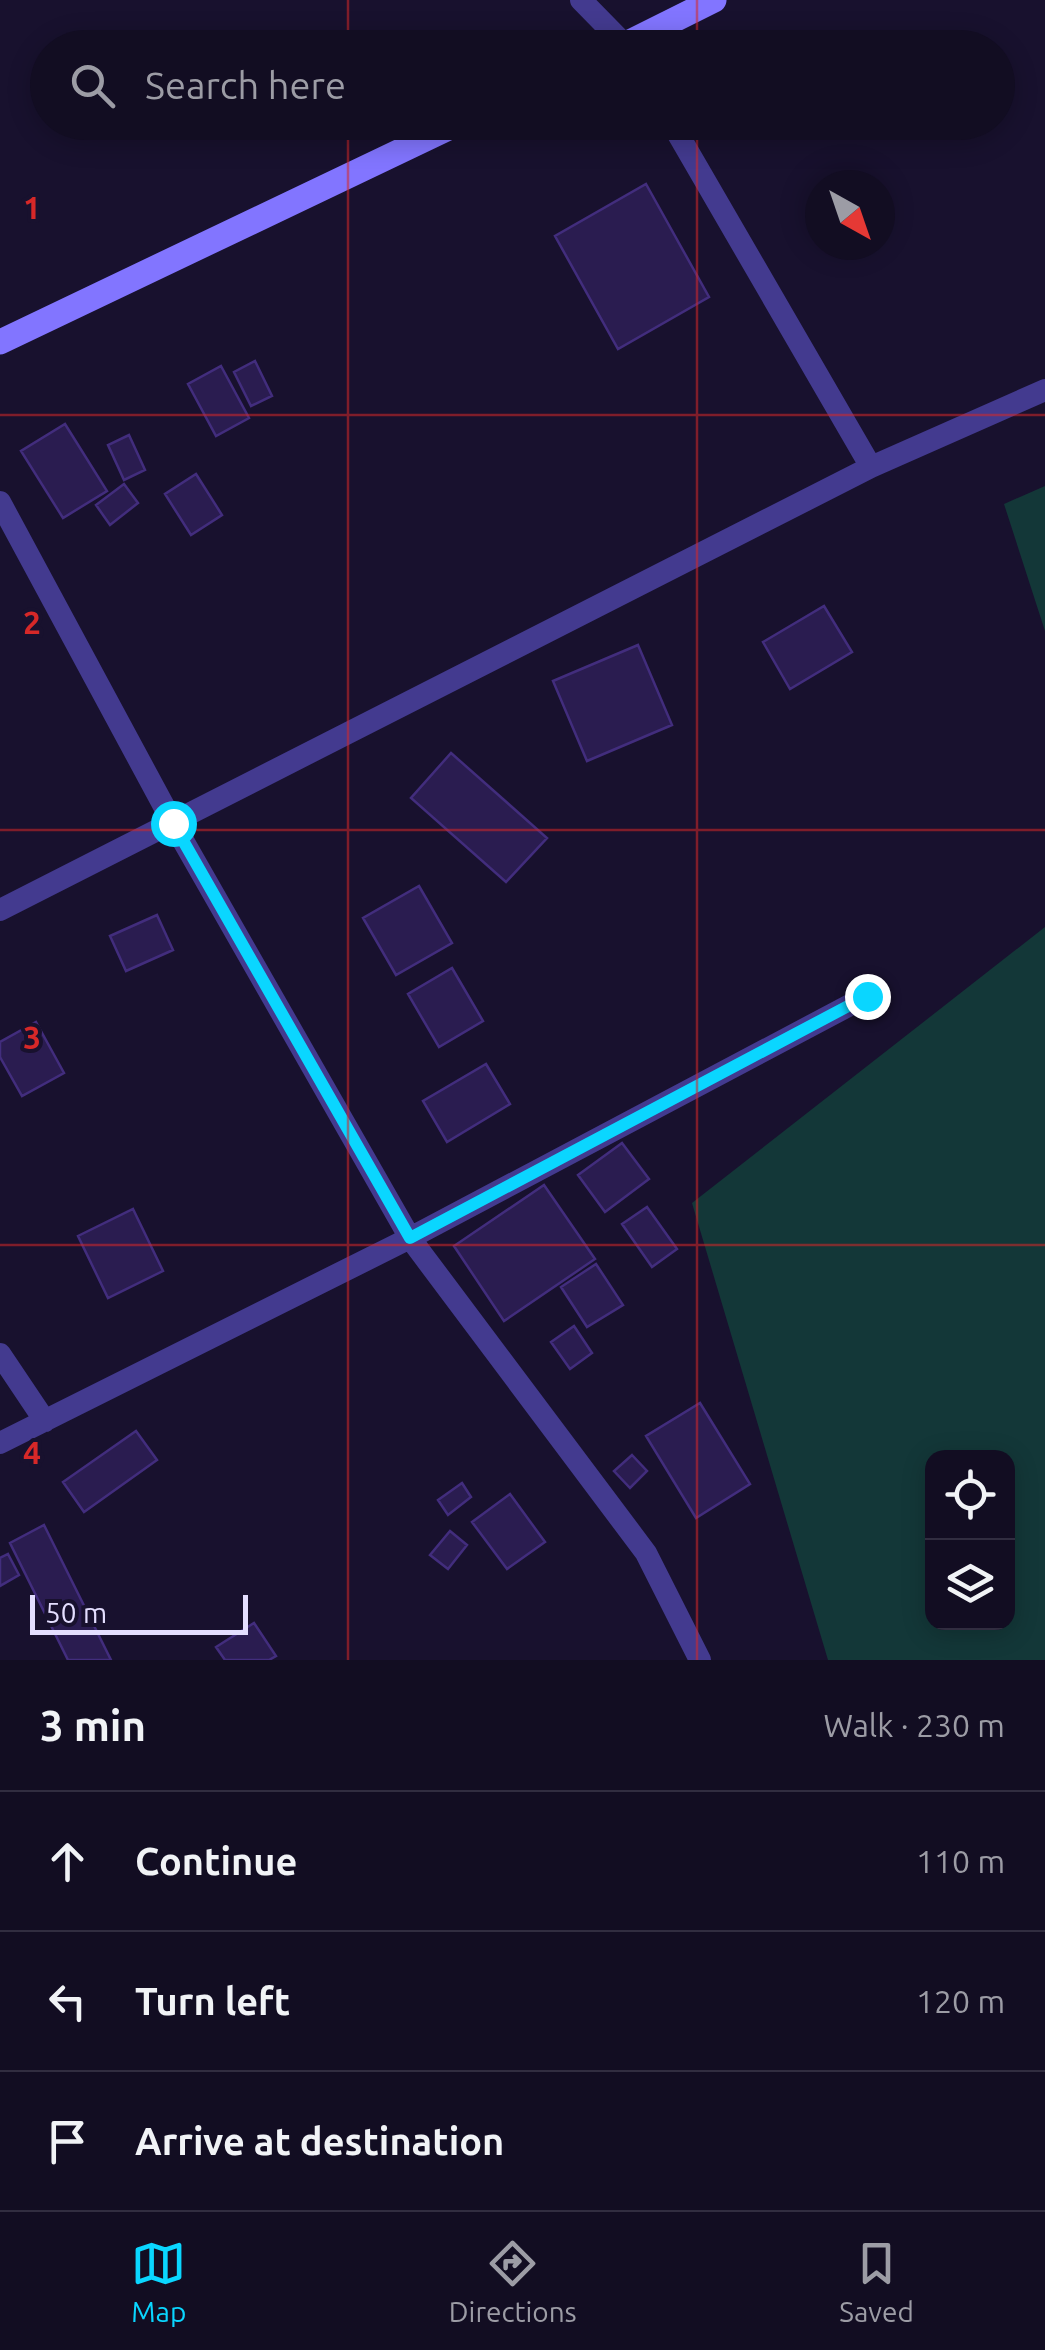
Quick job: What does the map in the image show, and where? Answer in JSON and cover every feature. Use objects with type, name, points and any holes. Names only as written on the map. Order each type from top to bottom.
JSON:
[{"type":"main road","points":[[655,30],[714,0]]},
{"type":"main road","points":[[0,342],[423,140]]},
{"type":"street","points":[[581,0],[609,30]]},
{"type":"street","points":[[682,140],[871,467]]},
{"type":"street","points":[[0,910],[871,467],[1045,390]]},
{"type":"street","points":[[0,502],[173,823],[410,1238],[646,1553],[700,1660]]},
{"type":"street","points":[[0,1443],[410,1238],[867,996]]},
{"type":"street","points":[[0,1354],[45,1421]]},
{"type":"green space","points":[[1045,486],[1045,631],[1004,504]]},
{"type":"green space","points":[[1045,927],[1045,1660],[828,1660],[692,1203]]},
{"type":"building","points":[[646,184],[709,297],[618,349],[555,236]]},
{"type":"building","points":[[255,361],[272,396],[251,406],[234,372]]},
{"type":"building","points":[[221,366],[249,418],[216,436],[188,384]]},
{"type":"building","points":[[65,424],[107,491],[63,518],[21,451]]},
{"type":"building","points":[[129,435],[145,470],[124,480],[108,445]]},
{"type":"building","points":[[196,474],[222,515],[191,535],[165,494]]},
{"type":"building","points":[[124,484],[138,503],[110,525],[96,505]]},
{"type":"building","points":[[824,606],[852,652],[790,689],[763,642]]},
{"type":"building","points":[[638,645],[672,725],[587,761],[553,681]]},
{"type":"building","points":[[451,753],[547,838],[506,882],[411,798]]},
{"type":"building","points":[[419,886],[452,943],[396,975],[363,918]]},
{"type":"building","points":[[157,915],[173,950],[126,971],[110,936]]},
{"type":"building","points":[[452,968],[483,1021],[439,1047],[408,994]]},
{"type":"building","points":[[36,1022],[64,1073],[22,1096],[0,1057],[0,1042]]},
{"type":"building","points":[[486,1064],[510,1104],[447,1142],[423,1101]]},
{"type":"building","points":[[622,1143],[649,1179],[605,1212],[578,1175]]},
{"type":"building","points":[[544,1185],[595,1259],[504,1321],[454,1246]]},
{"type":"building","points":[[647,1207],[677,1249],[652,1267],[622,1224]]},
{"type":"building","points":[[133,1209],[163,1271],[108,1298],[78,1236]]},
{"type":"building","points":[[596,1264],[623,1305],[587,1327],[561,1287]]},
{"type":"building","points":[[574,1326],[592,1353],[570,1369],[551,1342]]},
{"type":"building","points":[[700,1403],[750,1484],[696,1518],[646,1436]]},
{"type":"building","points":[[136,1431],[157,1460],[84,1512],[63,1482]]},
{"type":"building","points":[[632,1455],[647,1471],[630,1488],[614,1471]]},
{"type":"building","points":[[462,1483],[471,1497],[448,1515],[438,1500]]},
{"type":"building","points":[[510,1494],[545,1542],[507,1569],[472,1522]]},
{"type":"building","points":[[44,1525],[111,1660],[68,1660],[10,1543]]},
{"type":"building","points":[[450,1531],[467,1545],[448,1569],[430,1555]]},
{"type":"building","points":[[8,1554],[19,1575],[0,1586],[0,1558]]},
{"type":"building","points":[[254,1623],[276,1656],[269,1660],[225,1660],[216,1647]]},
{"type":"route","points":[[173,823],[410,1238],[867,996]]}]
